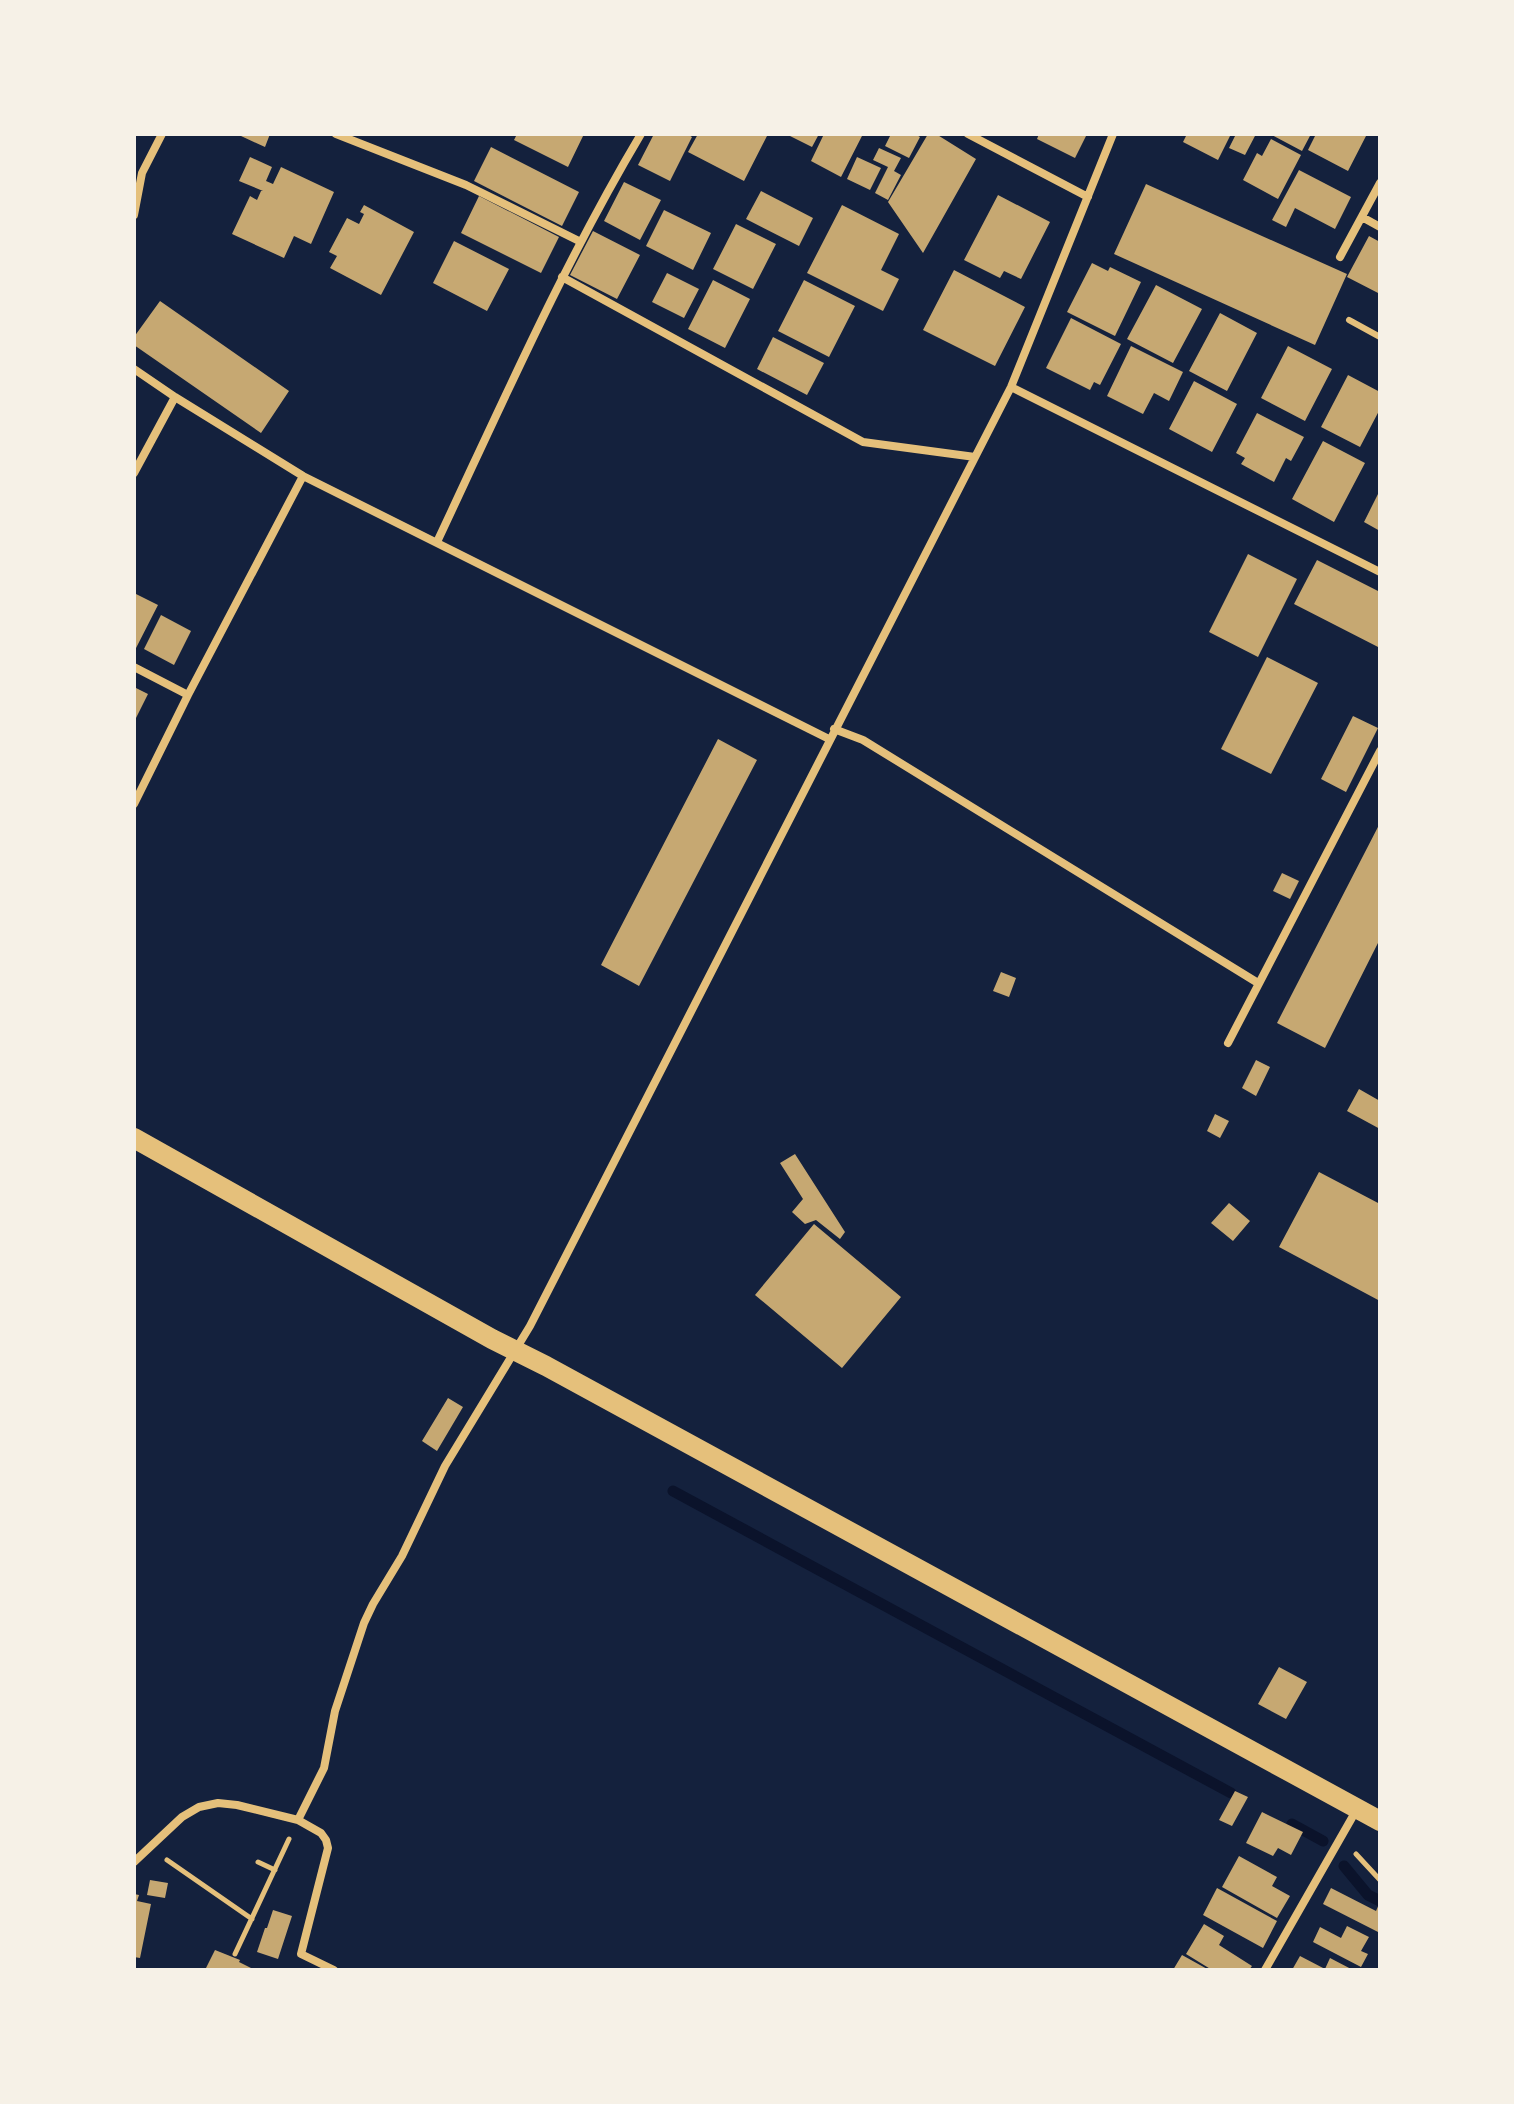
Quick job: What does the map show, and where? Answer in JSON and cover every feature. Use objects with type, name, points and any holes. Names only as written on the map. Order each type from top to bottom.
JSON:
[{"type":"main road","points":[[134,1138],[515,1350],[1380,1821]]},
{"type":"street","points":[[134,215],[142,173],[162,134]]},
{"type":"street","points":[[336,134],[466,185],[581,242]]},
{"type":"street","points":[[437,542],[562,277],[641,134]]},
{"type":"street","points":[[968,134],[1088,197]]},
{"type":"street","points":[[298,1820],[324,1768],[335,1711],[373,1604],[402,1556],[445,1466],[537,1312],[1011,387],[1113,134]]},
{"type":"street","points":[[1340,257],[1380,183]]},
{"type":"street","points":[[1362,217],[1380,227]]},
{"type":"street","points":[[562,277],[863,442],[975,457]]},
{"type":"street","points":[[134,369],[303,476],[829,739]]},
{"type":"street","points":[[1011,387],[1380,572]]},
{"type":"street","points":[[134,473],[175,397]]},
{"type":"street","points":[[134,804],[303,476]]},
{"type":"street","points":[[134,667],[188,695]]},
{"type":"street","points":[[834,729],[863,740],[1258,983]]},
{"type":"street","points":[[1228,1043],[1380,751]]},
{"type":"street","points":[[134,1862],[182,1817],[208,1804],[237,1805],[298,1820],[321,1833],[328,1848],[301,1954],[334,1970]]},
{"type":"street","points":[[1265,1970],[1357,1809]]},
{"type":"lane","points":[[1349,320],[1380,337]]},
{"type":"path","points":[[235,1954],[298,1820]]},
{"type":"path","points":[[150,1847],[252,1919]]},
{"type":"path","points":[[258,1862],[275,1870]]},
{"type":"building","points":[[242,134],[270,134],[265,147]]},
{"type":"building","points":[[517,134],[584,134],[568,167],[514,140]]},
{"type":"building","points":[[654,134],[687,134],[692,137],[670,181],[638,165]]},
{"type":"building","points":[[698,134],[768,134],[744,181],[688,152]]},
{"type":"building","points":[[786,134],[819,134],[812,147]]},
{"type":"building","points":[[824,134],[863,134],[841,177],[811,161]]},
{"type":"building","points":[[891,134],[915,134],[920,137],[909,158],[885,146]]},
{"type":"building","points":[[928,134],[936,134],[976,159],[923,253],[888,202]]},
{"type":"building","points":[[1039,134],[1087,134],[1075,158],[1037,139]]},
{"type":"building","points":[[1187,134],[1231,134],[1218,160],[1183,142]]},
{"type":"building","points":[[1236,134],[1256,134],[1245,155],[1229,148]]},
{"type":"building","points":[[1270,134],[1311,134],[1302,151]]},
{"type":"building","points":[[1316,134],[1366,136],[1348,171],[1308,150]]},
{"type":"building","points":[[1271,139],[1301,155],[1278,199],[1243,180],[1257,153],[1262,156]]},
{"type":"building","points":[[491,147],[579,192],[562,226],[474,181]]},
{"type":"building","points":[[879,148],[901,158],[894,171],[901,175],[888,200],[875,193],[888,167],[873,160]]},
{"type":"building","points":[[250,157],[272,167],[266,181],[273,184],[281,167],[334,192],[311,244],[294,236],[284,258],[232,234],[250,196],[257,200],[263,191],[239,181]]},
{"type":"building","points":[[857,157],[881,168],[870,190],[847,179]]},
{"type":"building","points":[[1299,170],[1351,197],[1335,229],[1295,208],[1286,227],[1272,220]]},
{"type":"building","points":[[624,182],[661,200],[640,240],[604,221]]},
{"type":"building","points":[[1146,184],[1347,274],[1315,345],[1114,254]]},
{"type":"building","points":[[761,191],[813,218],[799,246],[746,219]]},
{"type":"building","points":[[998,195],[1050,222],[1021,279],[1004,271],[1000,278],[964,260]]},
{"type":"building","points":[[479,196],[559,237],[541,273],[461,233]]},
{"type":"building","points":[[364,205],[414,232],[381,295],[330,268],[337,256],[329,252],[347,218],[359,224]]},
{"type":"building","points":[[842,205],[899,234],[881,270],[899,279],[883,311],[807,273]]},
{"type":"building","points":[[664,210],[711,233],[693,270],[646,246]]},
{"type":"building","points":[[736,224],[776,244],[753,289],[713,269]]},
{"type":"building","points":[[593,231],[640,255],[617,299],[570,275]]},
{"type":"building","points":[[1369,236],[1380,242],[1380,294],[1347,277]]},
{"type":"building","points":[[454,241],[509,269],[487,311],[433,283]]},
{"type":"building","points":[[1092,263],[1108,271],[1110,267],[1141,282],[1115,336],[1067,312]]},
{"type":"building","points":[[954,270],[1025,307],[995,366],[923,330]]},
{"type":"building","points":[[667,273],[699,289],[684,318],[652,302]]},
{"type":"building","points":[[713,280],[750,299],[725,348],[688,329]]},
{"type":"building","points":[[804,280],[855,306],[829,357],[778,331]]},
{"type":"building","points":[[1156,285],[1202,309],[1173,363],[1127,339]]},
{"type":"building","points":[[160,301],[289,391],[261,433],[134,345],[134,337]]},
{"type":"building","points":[[1220,313],[1257,333],[1227,391],[1189,371]]},
{"type":"building","points":[[1071,318],[1121,344],[1100,385],[1094,382],[1090,390],[1046,368]]},
{"type":"building","points":[[773,337],[824,363],[807,395],[757,369]]},
{"type":"building","points":[[1131,346],[1183,372],[1169,401],[1154,393],[1143,414],[1107,396]]},
{"type":"building","points":[[1288,346],[1332,369],[1305,421],[1261,398]]},
{"type":"building","points":[[1348,375],[1380,392],[1380,409],[1360,447],[1321,427]]},
{"type":"building","points":[[1194,381],[1237,404],[1212,452],[1169,429]]},
{"type":"building","points":[[1257,413],[1304,437],[1291,461],[1286,458],[1274,482],[1241,464],[1245,458],[1236,453]]},
{"type":"building","points":[[1323,441],[1365,463],[1334,522],[1292,499]]},
{"type":"building","points":[[1380,490],[1380,531],[1364,522]]},
{"type":"building","points":[[1248,554],[1297,579],[1258,657],[1209,632]]},
{"type":"building","points":[[1317,560],[1380,592],[1380,648],[1294,604]]},
{"type":"building","points":[[134,593],[158,605],[134,652]]},
{"type":"building","points":[[161,615],[191,631],[174,665],[144,649]]},
{"type":"building","points":[[1267,657],[1318,683],[1271,774],[1221,749]]},
{"type":"building","points":[[134,687],[148,694],[134,722]]},
{"type":"building","points":[[1353,716],[1378,728],[1346,792],[1321,779]]},
{"type":"building","points":[[718,739],[757,760],[639,986],[601,965]]},
{"type":"building","points":[[1380,823],[1380,939],[1325,1048],[1277,1023]]},
{"type":"building","points":[[1282,873],[1299,881],[1290,899],[1273,891]]},
{"type":"building","points":[[1001,972],[1016,978],[1009,997],[993,991]]},
{"type":"building","points":[[1256,1060],[1270,1067],[1256,1096],[1242,1088]]},
{"type":"building","points":[[1359,1089],[1380,1101],[1380,1129],[1347,1111]]},
{"type":"building","points":[[1215,1114],[1229,1121],[1220,1138],[1207,1131]]},
{"type":"building","points":[[795,1154],[845,1232],[840,1239],[816,1220],[805,1224],[792,1212],[803,1199],[780,1163]]},
{"type":"building","points":[[1319,1172],[1380,1204],[1380,1301],[1279,1247]]},
{"type":"building","points":[[1229,1203],[1250,1221],[1233,1241],[1211,1223]]},
{"type":"building","points":[[814,1224],[901,1297],[842,1368],[755,1295]]},
{"type":"building","points":[[448,1398],[463,1407],[437,1451],[422,1441]]},
{"type":"building","points":[[1279,1667],[1307,1682],[1286,1719],[1258,1704]]},
{"type":"building","points":[[1235,1791],[1248,1797],[1232,1826],[1219,1820]]},
{"type":"building","points":[[1262,1812],[1303,1832],[1291,1855],[1278,1848],[1273,1856],[1246,1843]]},
{"type":"building","points":[[1239,1856],[1277,1877],[1272,1886],[1290,1896],[1277,1918],[1222,1887]]},
{"type":"building","points":[[150,1880],[168,1883],[165,1898],[147,1895]]},
{"type":"building","points":[[1217,1888],[1277,1921],[1263,1948],[1203,1915]]},
{"type":"building","points":[[1331,1888],[1376,1911],[1380,1902],[1380,1933],[1323,1904]]},
{"type":"building","points":[[134,1894],[139,1895],[137,1901],[151,1904],[140,1958],[134,1957]]},
{"type":"building","points":[[273,1910],[292,1916],[278,1959],[257,1952]]},
{"type":"building","points":[[1204,1924],[1224,1936],[1219,1945],[1252,1966],[1249,1970],[1212,1970],[1186,1954]]},
{"type":"building","points":[[1347,1926],[1369,1937],[1361,1951],[1368,1954],[1361,1967],[1313,1942],[1320,1927],[1341,1938]]},
{"type":"building","points":[[215,1950],[240,1960],[255,1970],[205,1970]]},
{"type":"building","points":[[1182,1955],[1209,1970],[1173,1970]]},
{"type":"building","points":[[1300,1956],[1325,1969],[1330,1958],[1353,1970],[1292,1970]]},
{"type":"waterway","points":[[673,1491],[1231,1793]]},
{"type":"waterway","points":[[1292,1824],[1323,1841]]},
{"type":"waterway","points":[[1344,1866],[1368,1895],[1380,1901]]}]
